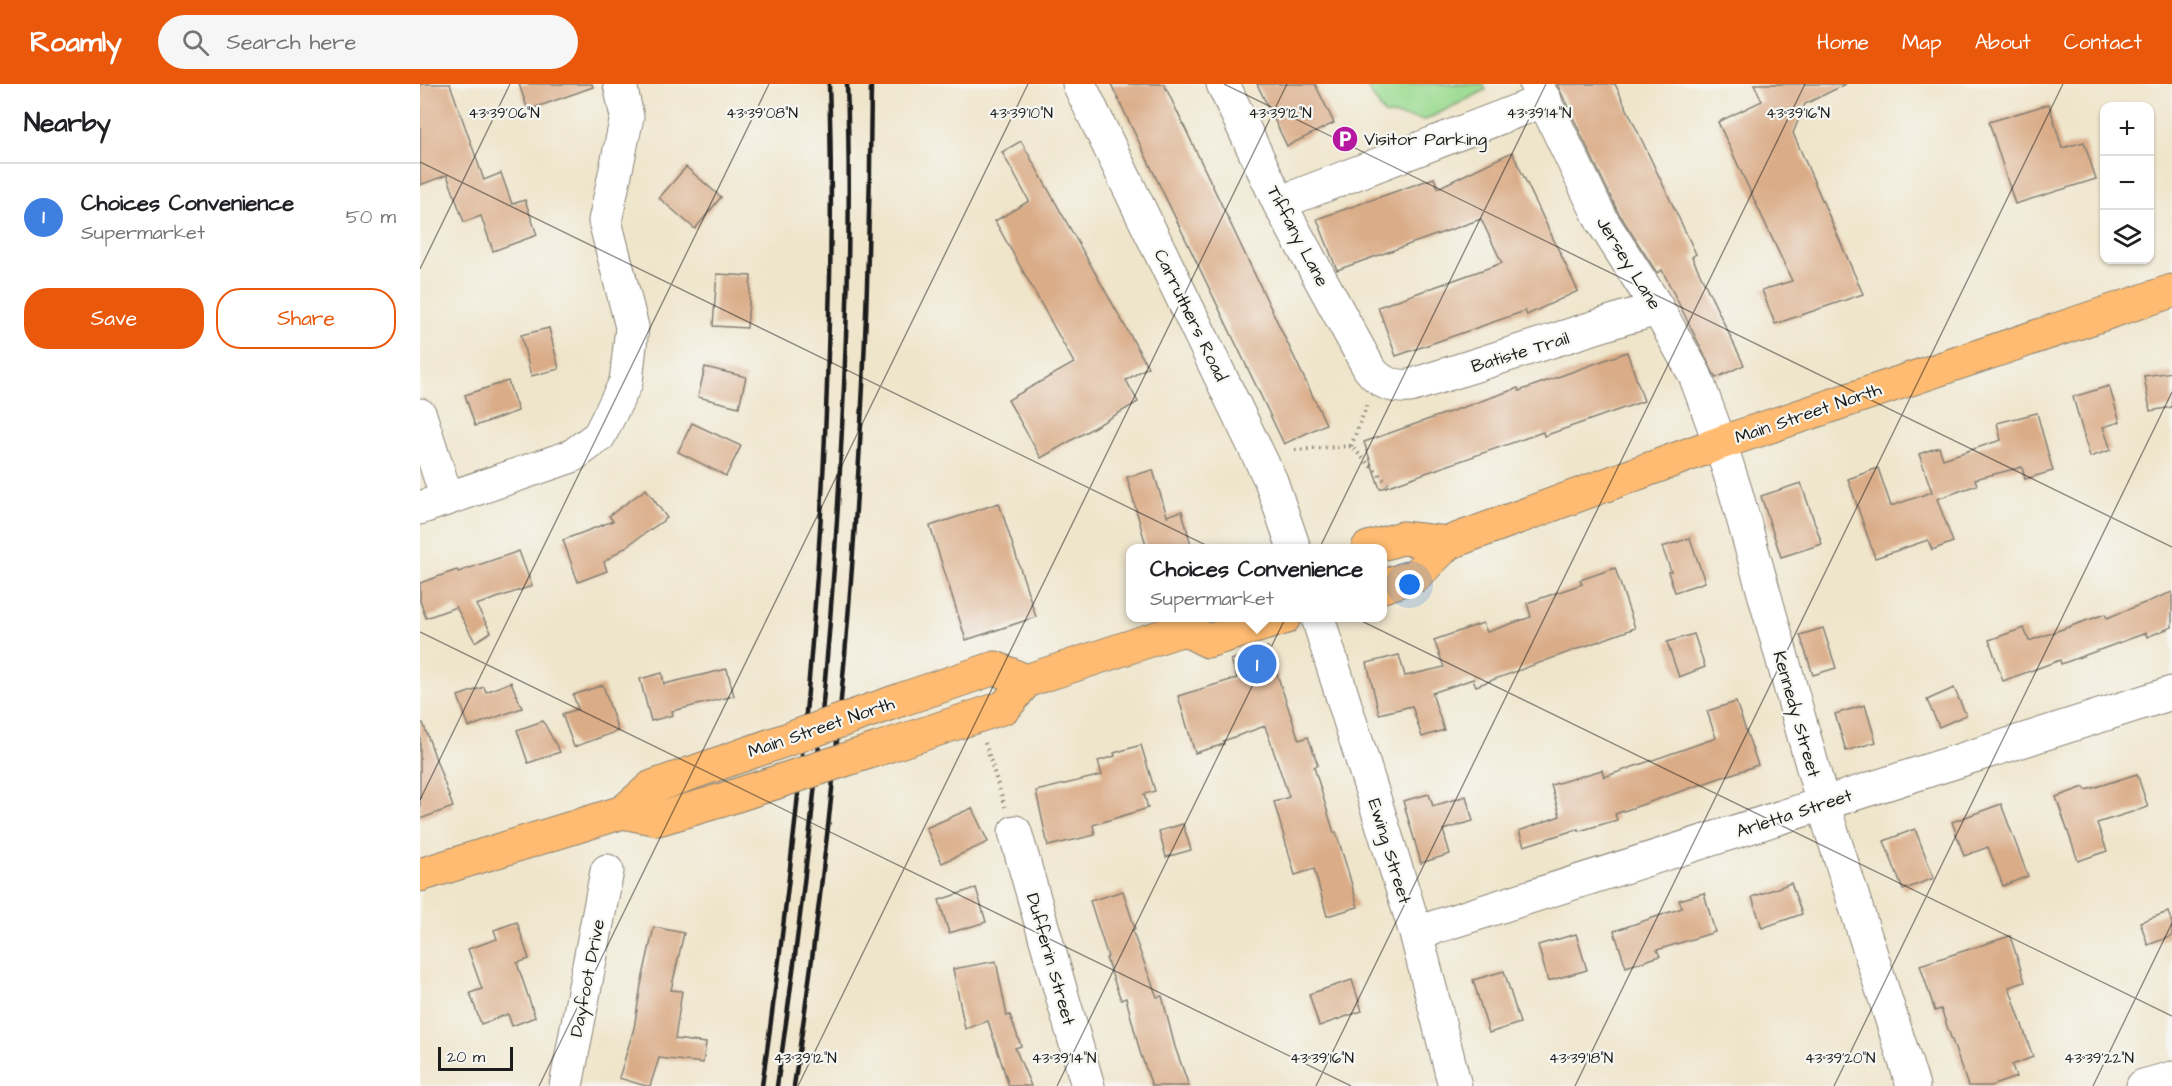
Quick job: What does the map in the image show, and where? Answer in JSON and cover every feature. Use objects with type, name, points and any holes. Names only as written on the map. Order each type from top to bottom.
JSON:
[{"type":"main road","name":"Main Street North","points":[[1387,585],[1415,576],[1448,543],[1720,442],[2172,291]]},
{"type":"main road","name":"Main Street North","points":[[1383,544],[1402,538],[1448,543]]},
{"type":"main road","points":[[1026,681],[1188,623],[1208,641],[1271,622]]},
{"type":"main road","name":"Main Street North","points":[[420,875],[623,812],[652,787],[995,668],[1026,681],[1005,707],[716,802],[658,819],[623,812]]},
{"type":"street","points":[[420,415],[433,503],[572,456],[599,436],[626,382],[632,327],[604,221],[627,117],[620,84]]},
{"type":"street","name":"Carruthers Road","points":[[1080,84],[1271,481],[1292,544]]},
{"type":"street","name":"Tiffany Lane","points":[[1223,84],[1279,203],[1369,368],[1376,389]]},
{"type":"street","points":[[1279,203],[1541,92]]},
{"type":"street","name":"Jersey Lane","points":[[1541,92],[1602,221],[1658,309],[1695,375],[1720,442]]},
{"type":"street","name":"Batiste Trail","points":[[1376,389],[1410,386],[1658,309]]},
{"type":"street","name":"Kennedy Street","points":[[1720,442],[1823,804],[1913,1086]]},
{"type":"street","name":"Ewing Street","points":[[1319,622],[1416,933],[1455,1086]]},
{"type":"street","name":"Arletta Street","points":[[1416,933],[2172,693]]},
{"type":"street","name":"Dufferin Street","points":[[1015,832],[1088,1086]]},
{"type":"street","name":"Dayfoot Drive","points":[[566,1086],[607,871]]},
{"type":"street","points":[[2143,1086],[2172,1078]]},
{"type":"path","points":[[1351,446],[1376,389]]},
{"type":"path","points":[[1295,450],[1351,446],[1388,484]]},
{"type":"path","points":[[976,717],[1015,832]]},
{"type":"green space","points":[[1365,84],[1483,84],[1486,90],[1425,120],[1384,114]]},
{"type":"building","points":[[420,84],[450,84],[484,180],[501,173],[512,204],[525,200],[537,235],[493,251],[481,216],[464,222],[447,175],[420,185]]},
{"type":"building","points":[[519,84],[592,84],[593,87],[528,110]]},
{"type":"building","points":[[1111,84],[1164,84],[1326,424],[1284,444]]},
{"type":"building","points":[[1257,84],[1315,84],[1334,123],[1287,146]]},
{"type":"building","points":[[1557,84],[1615,84],[1696,254],[1692,257],[1744,365],[1716,378],[1662,270],[1657,273],[1618,212]]},
{"type":"building","points":[[1754,84],[1846,84],[1805,104],[1793,133],[1863,294],[1775,324],[1762,290],[1792,281],[1718,122],[1762,101]]},
{"type":"building","points":[[2049,104],[2062,148],[2084,142],[2096,179],[2015,204],[1989,122]]},
{"type":"building","points":[[1021,141],[1148,367],[1126,380],[1138,402],[1041,458],[1008,400],[1074,363],[995,221],[1029,201],[1002,152]]},
{"type":"building","points":[[1512,152],[1578,291],[1527,315],[1525,311],[1396,356],[1378,307],[1502,263],[1481,219],[1337,270],[1317,219],[1434,178],[1438,188]]},
{"type":"building","points":[[686,167],[721,197],[695,229],[659,198]]},
{"type":"building","points":[[717,274],[751,276],[747,328],[713,326]]},
{"type":"building","points":[[549,328],[559,369],[531,376],[521,335]]},
{"type":"building","points":[[1627,352],[1644,401],[1544,436],[1543,432],[1380,489],[1364,442],[1518,388],[1519,391]]},
{"type":"building","points":[[705,367],[746,377],[739,407],[698,397]]},
{"type":"building","points":[[2172,372],[2172,407],[2150,411],[2144,376]]},
{"type":"building","points":[[508,381],[518,411],[475,426],[465,395]]},
{"type":"building","points":[[2109,386],[2120,422],[2103,427],[2111,450],[2090,457],[2073,397]]},
{"type":"building","points":[[2037,413],[2053,471],[2025,479],[2022,467],[1975,479],[1977,485],[1937,499],[1953,542],[1932,550],[1928,540],[1875,558],[1848,479],[1878,468],[1891,506],[1932,492],[1919,454],[1939,447],[1943,459],[2001,440],[1997,423]]},
{"type":"building","points":[[692,423],[741,446],[726,476],[678,452]]},
{"type":"building","points":[[1153,470],[1167,516],[1182,511],[1191,544],[1146,544],[1127,477]]},
{"type":"building","points":[[1801,483],[1822,544],[1781,557],[1761,496]]},
{"type":"building","points":[[646,489],[667,518],[604,562],[607,571],[578,582],[563,540],[613,521],[609,516]]},
{"type":"building","points":[[999,503],[1036,617],[966,640],[930,526]]},
{"type":"building","points":[[1690,538],[1705,582],[1675,592],[1668,572],[1671,571],[1662,547]]},
{"type":"building","points":[[519,551],[532,586],[476,605],[491,632],[475,642],[456,607],[426,618],[420,601],[420,583]]},
{"type":"building","points":[[1615,568],[1635,628],[1476,686],[1473,679],[1432,693],[1444,730],[1422,737],[1412,706],[1379,714],[1367,663],[1399,655],[1405,676],[1444,667],[1434,640],[1483,623],[1487,632],[1531,617],[1527,603],[1582,584],[1580,580]]},
{"type":"building","points":[[2172,592],[2172,627],[2147,637],[2146,633],[2061,664],[2060,660],[2003,681],[1989,640],[2024,628],[2029,641],[2105,614],[2107,618]]},
{"type":"building","points":[[1823,628],[1836,668],[1813,675],[1800,635]]},
{"type":"building","points":[[1694,634],[1705,667],[1679,677],[1667,642]]},
{"type":"building","points":[[1268,647],[1299,740],[1308,737],[1318,765],[1314,767],[1358,907],[1327,916],[1314,869],[1295,875],[1274,802],[1289,797],[1265,726],[1223,741],[1224,744],[1195,753],[1178,696],[1237,678],[1231,660]]},
{"type":"building","points":[[727,669],[734,696],[672,711],[673,715],[651,721],[640,679],[662,673],[664,684]]},
{"type":"building","points":[[511,682],[522,708],[469,727],[458,696],[484,687],[486,692]]},
{"type":"building","points":[[603,685],[618,731],[574,747],[562,714],[578,709],[573,695]]},
{"type":"building","points":[[1954,688],[1966,715],[1939,727],[1927,700]]},
{"type":"building","points":[[1736,702],[1758,765],[1615,814],[1617,820],[1579,831],[1578,829],[1524,846],[1519,831],[1560,816],[1551,785],[1602,770],[1604,777],[1716,738],[1707,711]]},
{"type":"building","points":[[1865,705],[1876,742],[1846,751],[1835,714]]},
{"type":"building","points":[[543,721],[560,752],[528,763],[517,730]]},
{"type":"building","points":[[423,723],[453,807],[420,819],[420,724]]},
{"type":"building","points":[[1141,745],[1155,791],[1144,794],[1148,808],[1093,825],[1095,835],[1048,846],[1036,791],[1102,775],[1098,761],[1115,756],[1114,753]]},
{"type":"building","points":[[2137,774],[2148,807],[2097,823],[2107,851],[2078,861],[2056,797],[2084,787],[2086,790]]},
{"type":"building","points":[[1429,794],[1433,806],[1466,796],[1473,821],[1443,830],[1450,854],[1421,863],[1403,801]]},
{"type":"building","points":[[2001,804],[2028,876],[2003,886],[1988,847],[1964,856],[1952,822]]},
{"type":"building","points":[[972,808],[988,842],[942,863],[926,828]]},
{"type":"building","points":[[1183,824],[1191,850],[1166,857],[1159,831]]},
{"type":"building","points":[[1915,829],[1934,878],[1903,890],[1884,841]]},
{"type":"building","points":[[1791,883],[1802,914],[1762,928],[1752,897]]},
{"type":"building","points":[[976,888],[986,922],[949,933],[939,900]]},
{"type":"building","points":[[1123,891],[1135,929],[1132,930],[1157,997],[1162,996],[1175,1047],[1189,1086],[1152,1086],[1140,1052],[1126,998],[1121,1000],[1106,958],[1108,957],[1090,901]]},
{"type":"building","points":[[1704,893],[1715,932],[1657,950],[1660,956],[1626,967],[1614,931],[1682,908],[1679,900]]},
{"type":"building","points":[[2168,912],[2172,923],[2172,936],[2148,945],[2140,922]]},
{"type":"building","points":[[517,922],[529,959],[517,963],[535,1017],[512,1026],[508,1014],[481,1024],[470,993],[482,989],[468,949],[497,939],[494,930]]},
{"type":"building","points":[[654,927],[684,933],[671,990],[682,991],[675,1039],[706,1043],[703,1063],[659,1058],[650,1086],[646,1086],[619,1078],[634,1028]]},
{"type":"building","points":[[1576,934],[1587,970],[1548,981],[1538,945]]},
{"type":"building","points":[[2010,936],[2025,982],[2009,987],[2033,1057],[2012,1065],[2016,1077],[1991,1086],[1968,1086],[1941,1009],[1935,1011],[1920,965]]},
{"type":"building","points":[[996,961],[1007,1016],[1010,1015],[1021,1046],[1015,1048],[1031,1086],[1009,1086],[988,1021],[965,1029],[953,969]]},
{"type":"building","points":[[1504,971],[1520,1023],[1489,1033],[1473,980]]},
{"type":"building","points":[[1352,980],[1362,1011],[1319,1026],[1309,994]]},
{"type":"railway","points":[[762,1086],[794,834],[817,581],[830,289],[829,84]]},
{"type":"railway","points":[[777,1086],[818,758],[838,510],[849,213],[847,84]]},
{"type":"railway","points":[[794,1086],[827,837],[850,586],[865,335],[871,84]]},
{"type":"place","name":"Visitor Parking","points":[[1345,139]]},
{"type":"place","name":"Choices Convenience","points":[[1257,664]]}]
